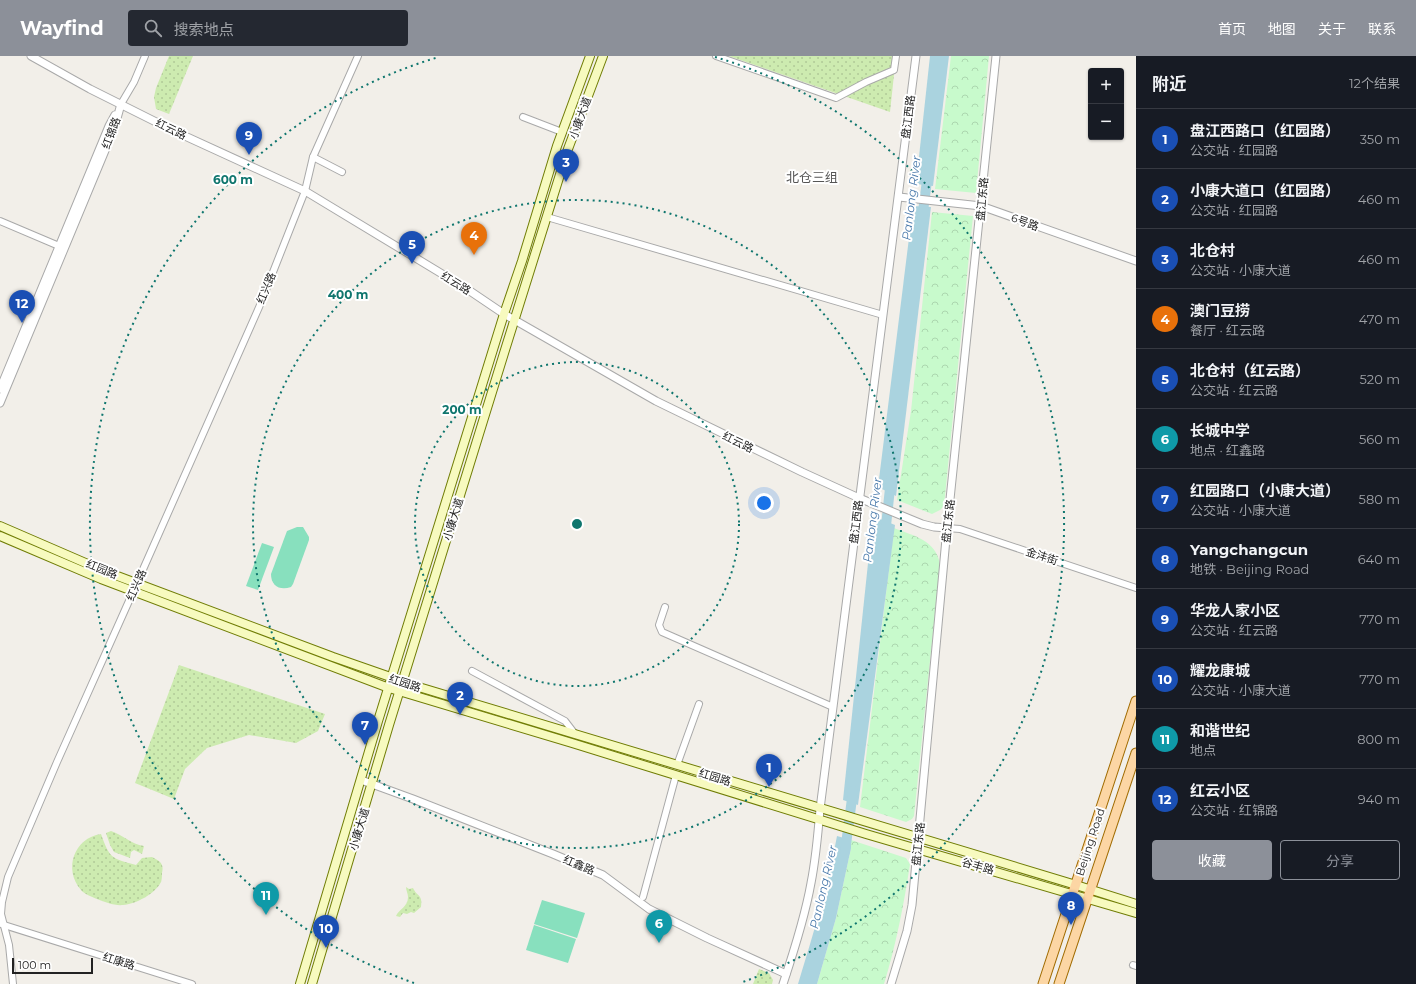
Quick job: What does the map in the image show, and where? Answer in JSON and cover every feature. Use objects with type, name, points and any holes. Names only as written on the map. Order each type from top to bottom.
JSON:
[{"type":"main road","name":"小康大道","points":[[300,984],[388,688],[504,314],[562,132],[590,56]]},
{"type":"main road","name":"小康大道","points":[[312,984],[403,682],[568,149],[603,56]]},
{"type":"main road","name":"红园路","points":[[0,526],[104,571],[403,682],[820,809]]},
{"type":"main road","name":"红园路","points":[[0,536],[101,579],[388,688],[572,742],[819,819]]},
{"type":"main road","name":"Beijing Road","points":[[1043,984],[1136,700]]},
{"type":"main road","name":"Beijing Road","points":[[1059,984],[1136,753]]},
{"type":"main road","name":"谷丰路","points":[[820,809],[919,838],[1088,894],[1136,913]]},
{"type":"main road","name":"谷丰路","points":[[819,819],[918,849],[1075,890]]},
{"type":"main road","name":"谷丰路","points":[[1088,894],[1136,904]]},
{"type":"street","name":"红云路","points":[[31,56],[174,131],[305,191],[467,289],[504,314],[656,401],[859,498],[922,524],[947,528]]},
{"type":"street","points":[[121,104],[134,82],[145,56]]},
{"type":"street","name":"红兴路","points":[[13,984],[9,945],[2,924],[1,914],[2,902],[8,877],[57,762],[260,305],[305,191],[313,157],[358,56]]},
{"type":"street","points":[[716,56],[836,98],[866,82],[894,70],[896,56]]},
{"type":"street","name":"盘江西路","points":[[783,984],[799,933],[811,884],[818,840],[820,809],[916,56]]},
{"type":"street","name":"盘江东路","points":[[891,984],[907,931],[912,905],[947,528],[996,56]]},
{"type":"street","name":"红锦路","points":[[1,384],[109,126],[121,104]]},
{"type":"street","name":"红锦路","points":[[0,403],[114,129],[121,104]]},
{"type":"street","points":[[523,116],[562,132]]},
{"type":"street","points":[[313,157],[342,172]]},
{"type":"street","name":"6号路","points":[[899,197],[981,206],[1136,261]]},
{"type":"street","points":[[547,217],[883,315]]},
{"type":"street","points":[[0,221],[59,246]]},
{"type":"street","name":"金沣街","points":[[947,528],[960,529],[1136,588]]},
{"type":"street","points":[[664,607],[659,625],[662,632],[834,707]]},
{"type":"street","points":[[472,671],[565,721],[575,734]]},
{"type":"street","points":[[677,765],[700,704]]},
{"type":"street","points":[[644,897],[676,775]]},
{"type":"street","name":"红鑫路","points":[[361,780],[553,854],[603,875],[649,909],[707,938],[786,974]]},
{"type":"street","name":"红康路","points":[[2,924],[192,984]]},
{"type":"green space","points":[[169,56],[193,56],[169,114],[156,109],[154,97],[156,88]]},
{"type":"green space","points":[[729,56],[896,56],[890,112]]},
{"type":"green space","points":[[951,56],[989,56],[976,193],[935,189]]},
{"type":"green space","points":[[932,212],[973,216],[944,506],[932,514],[897,500],[911,411]]},
{"type":"green space","points":[[297,527],[303,527],[309,537],[309,540],[293,584],[291,587],[280,588],[274,584],[271,574],[287,531]]},
{"type":"green space","points":[[894,528],[929,544],[938,556],[940,564],[914,816],[906,822],[860,807]]},
{"type":"green space","points":[[262,543],[274,547],[258,590],[246,586]]},
{"type":"green space","points":[[179,665],[325,714],[318,731],[296,743],[249,735],[207,748],[185,769],[174,799],[135,783]]},
{"type":"green space","points":[[111,831],[144,846],[142,854],[134,850],[131,852],[130,858],[114,852],[106,833]]},
{"type":"green space","points":[[101,834],[109,853],[116,859],[136,865],[142,858],[152,857],[162,864],[162,880],[154,891],[145,898],[134,903],[120,905],[103,901],[82,891],[76,882],[73,873],[72,864],[74,856],[84,841]]},
{"type":"green space","points":[[851,840],[906,858],[910,864],[896,939],[884,984],[817,984],[836,918],[851,848]]},
{"type":"green space","points":[[406,887],[409,889],[413,888],[419,896],[421,900],[421,907],[414,913],[403,913],[400,917],[396,916],[407,903],[408,896]]},
{"type":"green space","points":[[542,900],[585,913],[577,938],[534,924]]},
{"type":"green space","points":[[534,925],[576,939],[568,963],[526,950]]},
{"type":"green space","points":[[759,969],[769,973],[773,980],[772,984],[753,984]]},
{"type":"water","points":[[930,56],[949,56],[933,186],[916,184]]},
{"type":"water","points":[[913,206],[931,207],[896,496],[878,487]]},
{"type":"water","points":[[873,516],[895,525],[858,805],[843,800]]},
{"type":"water","points":[[837,836],[851,840],[851,848],[836,918],[817,984],[798,984],[825,892]]},
{"type":"waterway","name":"Panlong River","points":[[922,219],[928,173]]},
{"type":"waterway","name":"Panlong River","points":[[885,535],[891,479]]},
{"type":"waterway","name":"Panlong River","points":[[845,852],[853,791]]},
{"type":"place","name":"华龙人家小区","points":[[249,155]]},
{"type":"place","name":"北仓村","points":[[566,182]]},
{"type":"place","name":"澳门豆捞","points":[[474,255]]},
{"type":"place","name":"北仓村（红云路）","points":[[412,264]]},
{"type":"place","name":"红云小区","points":[[22,323]]},
{"type":"place","name":"小康大道口（红园路）","points":[[460,715]]},
{"type":"place","name":"红园路口（小康大道）","points":[[365,745]]},
{"type":"place","name":"盘江西路口（红园路）","points":[[769,787]]},
{"type":"place","name":"和谐世纪","points":[[266,915]]},
{"type":"place","name":"Yangchangcun","points":[[1071,925]]},
{"type":"place","name":"长城中学","points":[[659,943]]},
{"type":"place","name":"耀龙康城","points":[[326,948]]},
{"type":"district","name":"北仓三组","points":[[812,177]]}]
